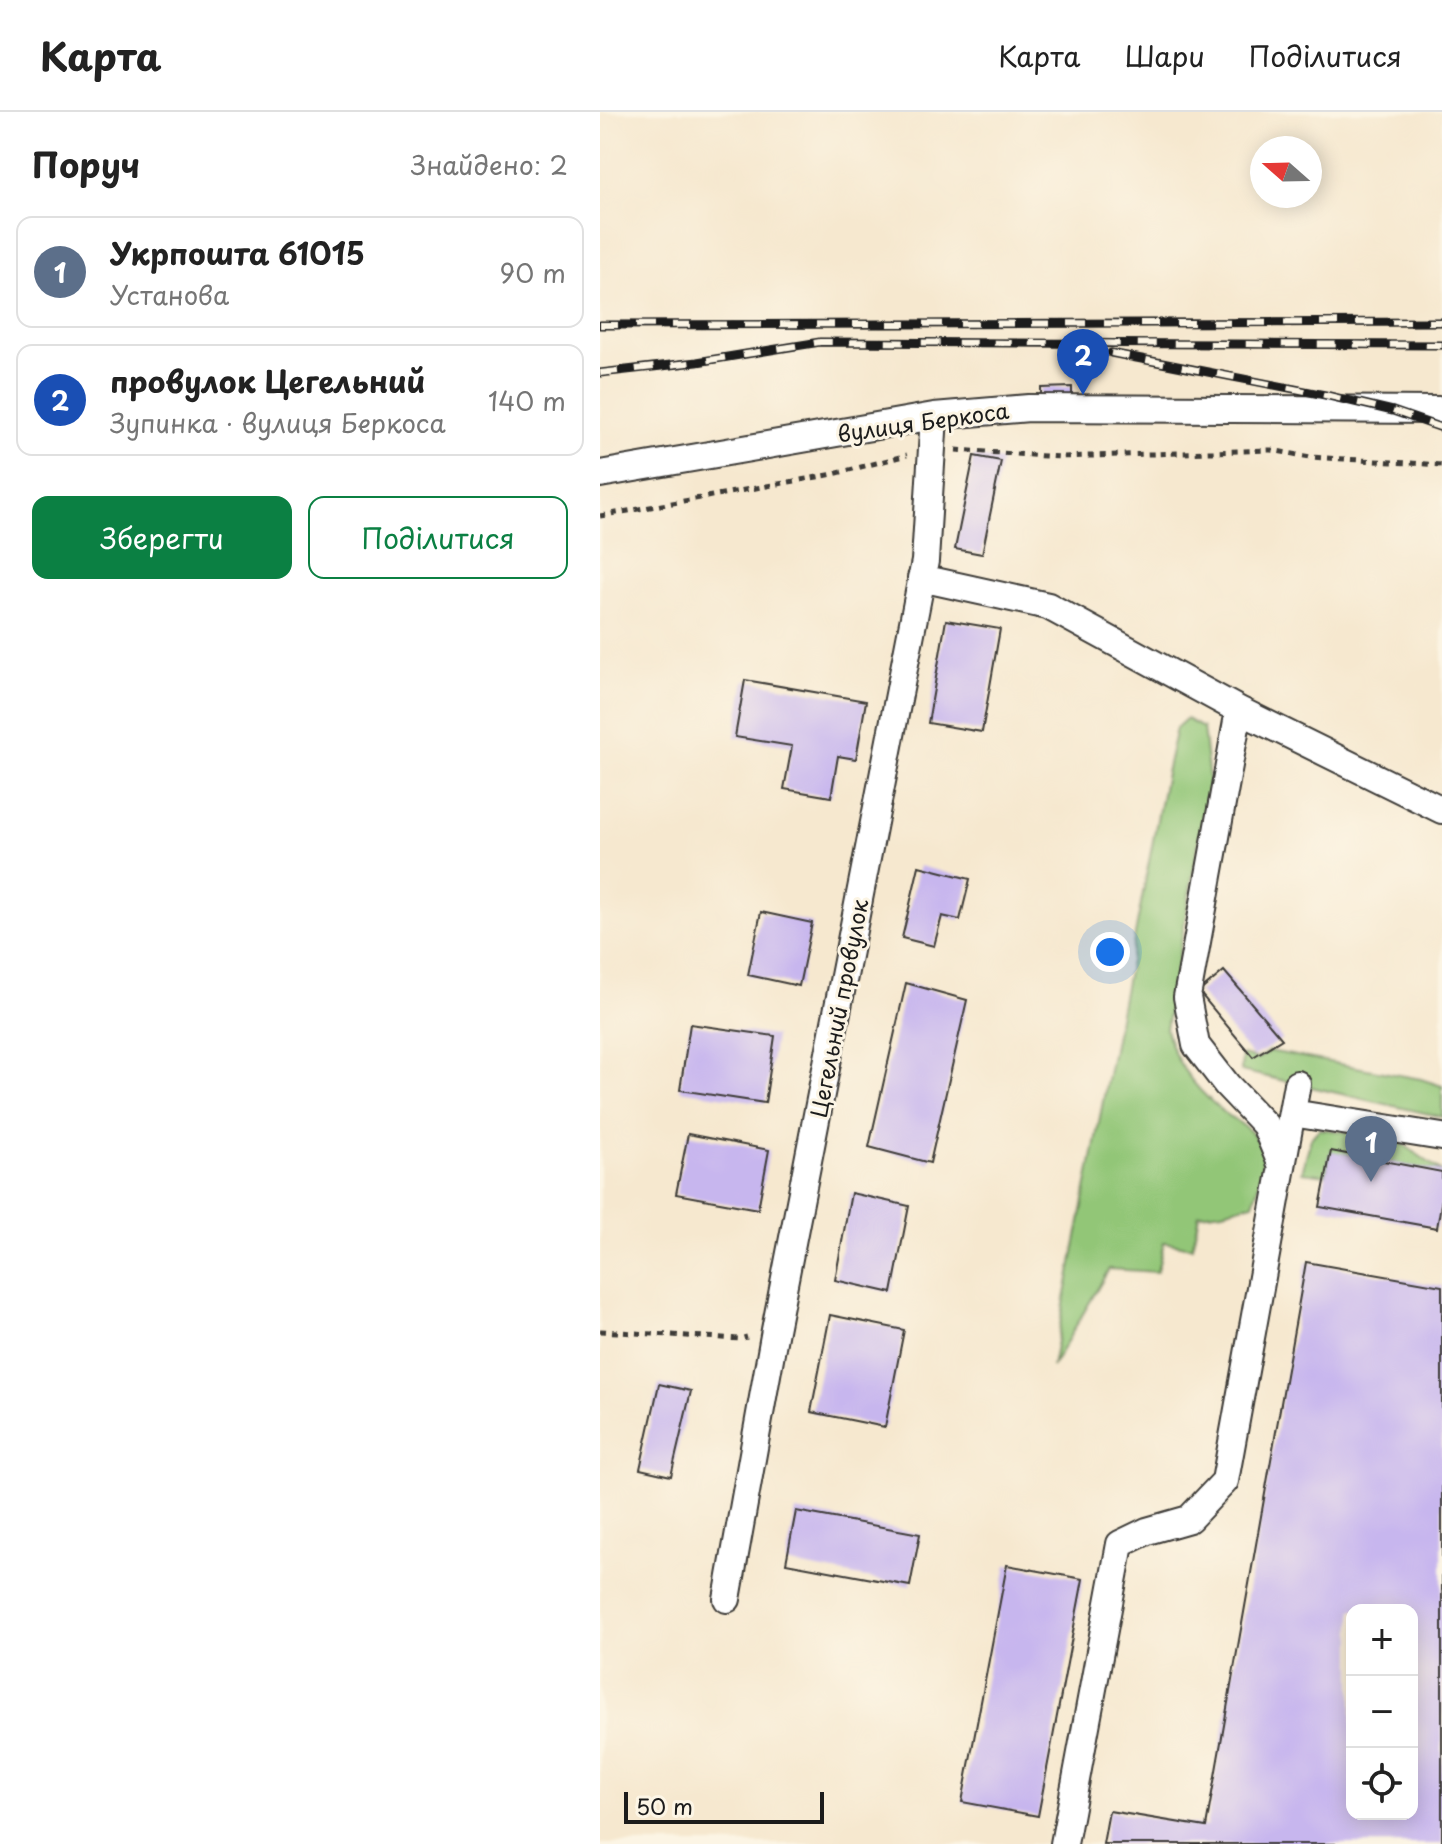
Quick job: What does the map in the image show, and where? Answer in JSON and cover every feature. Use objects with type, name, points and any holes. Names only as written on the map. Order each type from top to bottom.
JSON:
[{"type":"street","name":"вулиця Беркоса","points":[[600,474],[934,416],[1029,408],[1442,410]]},
{"type":"street","name":"Цегельний провулок","points":[[727,1599],[775,1330],[921,578],[934,416]]},
{"type":"street","points":[[921,578],[1048,606],[1239,710],[1442,810]]},
{"type":"street","points":[[1239,710],[1187,997],[1196,1045],[1227,1085],[1265,1125],[1282,1166]]},
{"type":"street","points":[[1064,1844],[1120,1544],[1147,1531],[1189,1519],[1225,1481],[1297,1084]]},
{"type":"street","points":[[1292,1113],[1442,1137]]},
{"type":"path","points":[[600,516],[834,474],[933,448],[1060,457],[1271,450],[1310,457],[1442,465]]},
{"type":"path","points":[[600,1331],[740,1339],[775,1330]]},
{"type":"green space","points":[[1186,719],[1203,728],[1209,780],[1166,1029],[1174,1052],[1194,1084],[1258,1141],[1263,1161],[1261,1176],[1253,1203],[1199,1214],[1192,1247],[1164,1242],[1157,1272],[1109,1269],[1052,1367],[1166,773],[1176,728]]},
{"type":"green space","points":[[1269,1051],[1421,1079],[1442,1086],[1442,1117],[1241,1071],[1242,1055],[1258,1059]]},
{"type":"green space","points":[[1319,1129],[1393,1137],[1442,1172],[1331,1152],[1326,1175],[1302,1172],[1311,1138]]},
{"type":"building","points":[[1072,387],[1072,398],[1041,399],[1041,388]]},
{"type":"building","points":[[974,456],[1001,461],[982,554],[955,549]]},
{"type":"building","points":[[946,620],[1000,629],[982,732],[928,723]]},
{"type":"building","points":[[745,680],[866,701],[856,759],[838,756],[831,797],[784,789],[792,746],[735,737]]},
{"type":"building","points":[[919,866],[970,879],[960,920],[942,916],[934,946],[902,938]]},
{"type":"building","points":[[761,912],[812,923],[799,986],[748,975]]},
{"type":"building","points":[[1224,971],[1282,1039],[1253,1057],[1199,992]]},
{"type":"building","points":[[906,983],[967,1000],[930,1163],[869,1147]]},
{"type":"building","points":[[690,1024],[775,1036],[765,1103],[680,1090]]},
{"type":"building","points":[[688,1134],[769,1150],[758,1209],[676,1194]]},
{"type":"building","points":[[1331,1151],[1442,1172],[1437,1228],[1320,1207]]},
{"type":"building","points":[[851,1193],[909,1206],[892,1293],[835,1280]]},
{"type":"building","points":[[1306,1262],[1442,1286],[1442,1844],[1103,1844],[1109,1811],[1206,1827]]},
{"type":"building","points":[[830,1315],[904,1330],[885,1427],[811,1412]]},
{"type":"building","points":[[659,1384],[691,1391],[671,1476],[640,1469]]},
{"type":"building","points":[[796,1511],[920,1534],[910,1586],[786,1563]]},
{"type":"building","points":[[1007,1565],[1083,1579],[1038,1816],[962,1802]]},
{"type":"railway","points":[[600,325],[1442,322]]},
{"type":"railway","points":[[600,373],[697,362],[820,342],[1442,345]]},
{"type":"railway","points":[[1111,353],[1325,395],[1393,411],[1442,428]]},
{"type":"place","name":"провулок Цегельний","points":[[1083,395]]},
{"type":"place","name":"Укрпошта 61015","points":[[1371,1182]]}]
